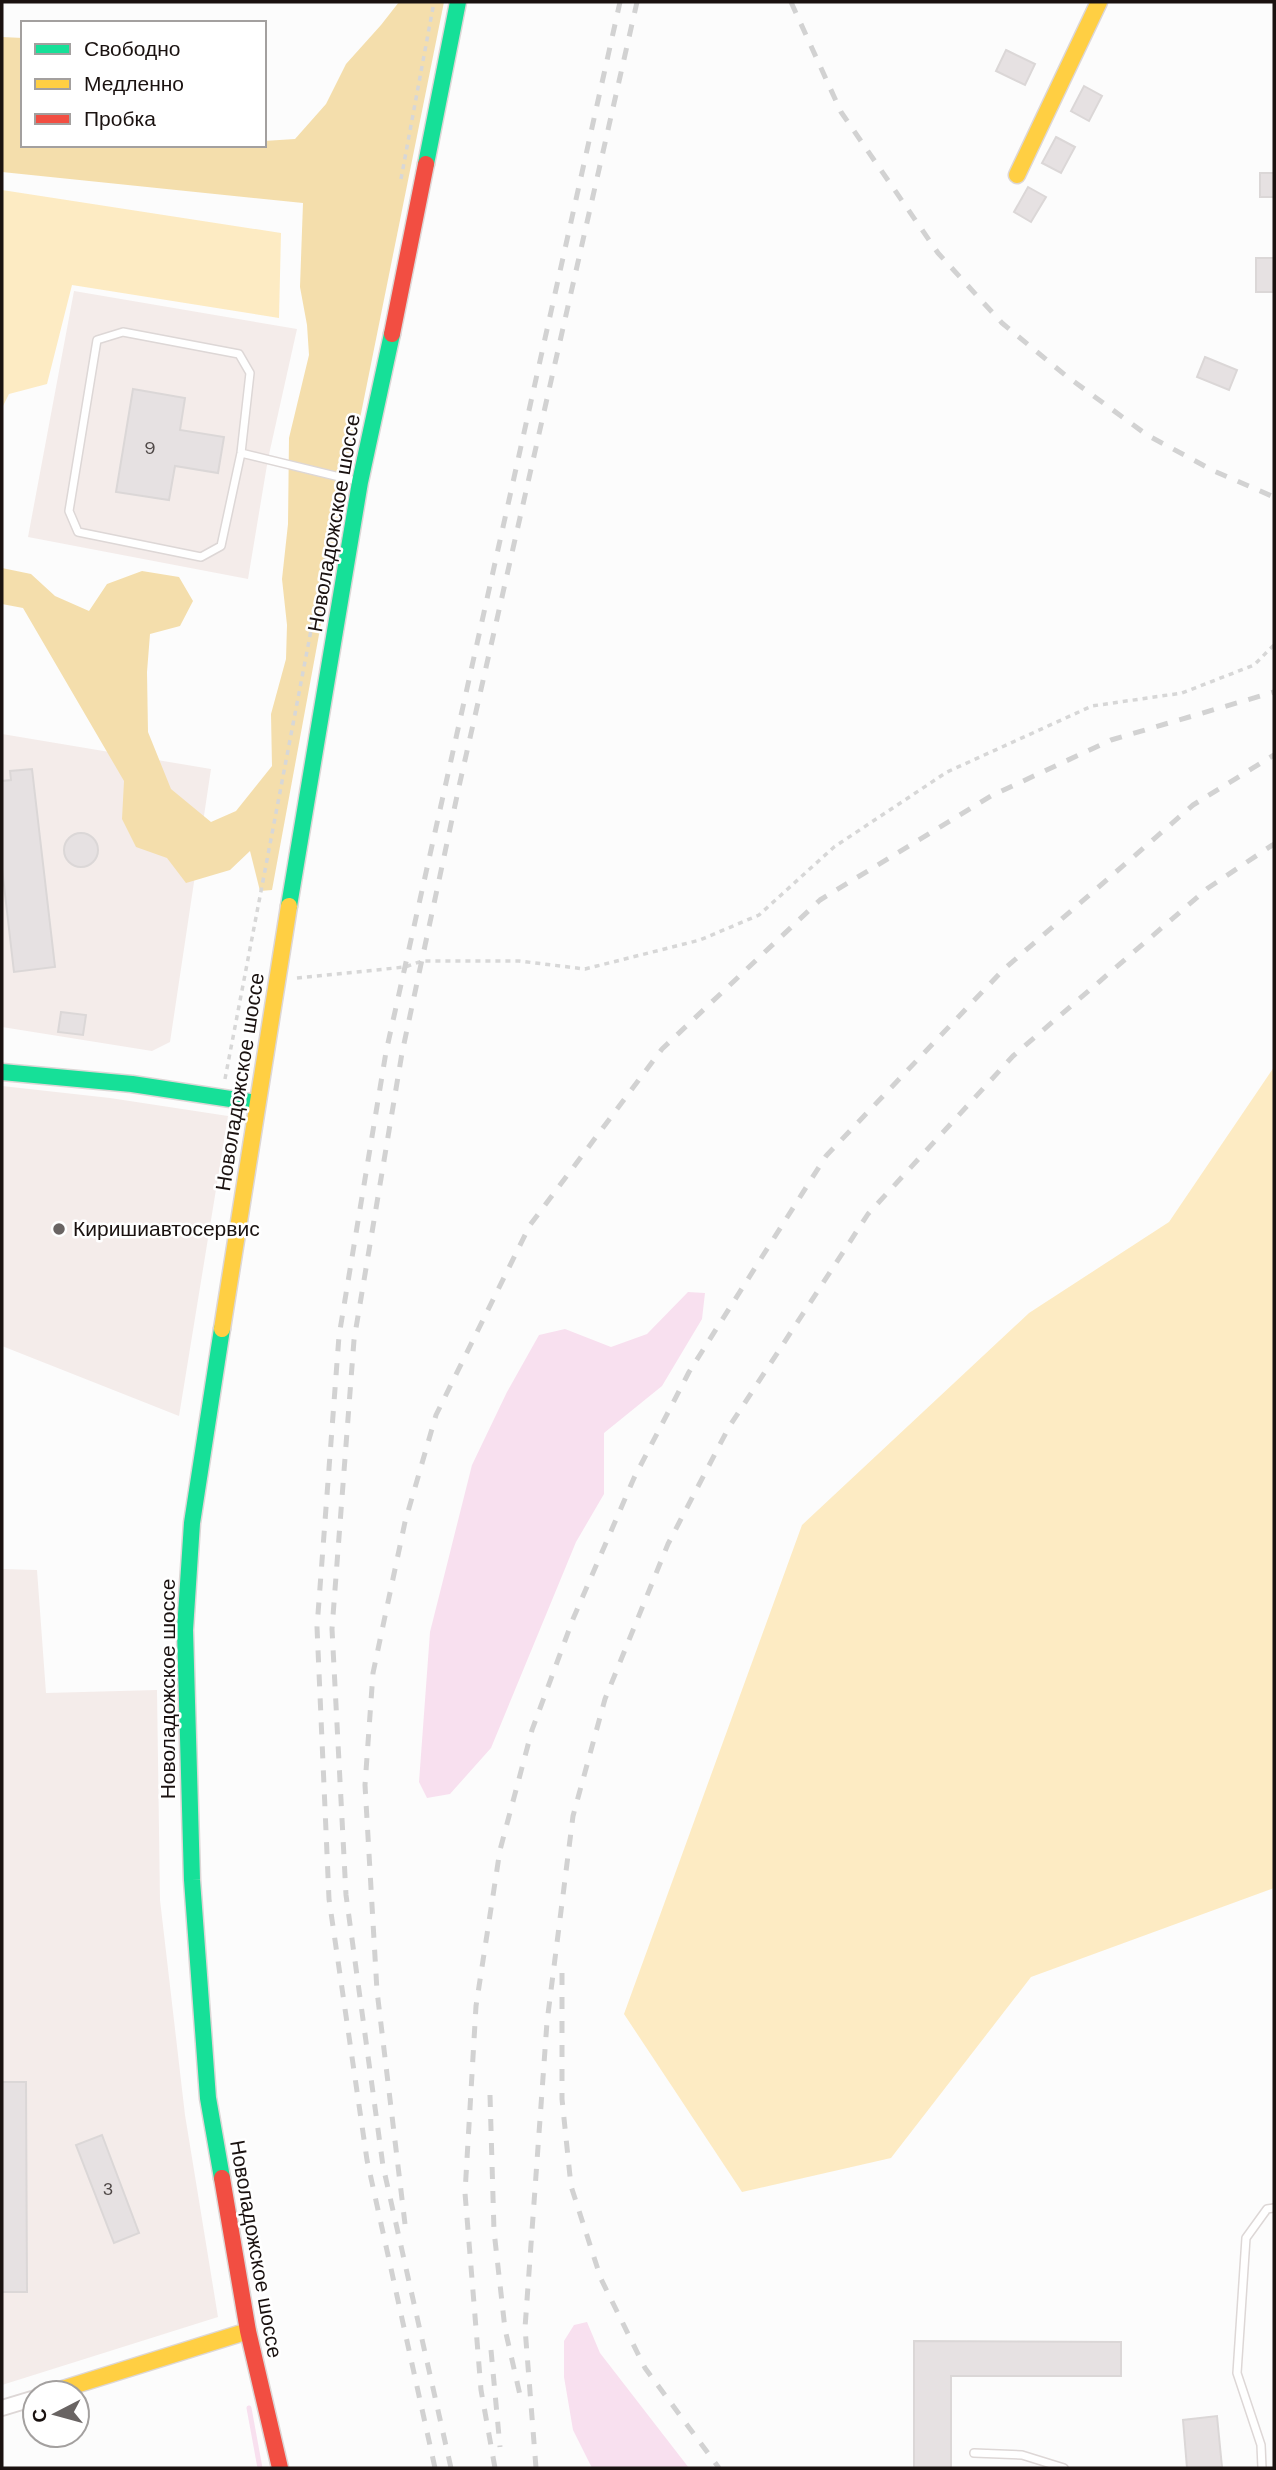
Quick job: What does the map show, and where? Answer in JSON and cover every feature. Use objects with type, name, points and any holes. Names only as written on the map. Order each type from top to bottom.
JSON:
[{"type":"main road","name":"Новоладожское шоссе","points":[[281,2468],[247,2331],[208,2098],[192,1880],[185,1630],[192,1523],[277,979],[360,482],[411,243],[458,2]]},
{"type":"main road","points":[[1017,175],[1099,2]]},
{"type":"main road","points":[[2,1072],[132,1084],[257,1103]]},
{"type":"main road","points":[[91,2380],[247,2331]]},
{"type":"street","points":[[2,2408],[21,2402]]},
{"type":"lane","points":[[123,332],[239,354],[250,373],[241,453],[221,546],[201,557],[78,532],[69,511],[97,340],[123,332]]},
{"type":"lane","points":[[241,453],[360,482]]},
{"type":"lane","points":[[1262,2468],[1261,2445],[1237,2373],[1246,2238],[1267,2209],[1274,2208]]},
{"type":"lane","points":[[974,2453],[1022,2455],[1064,2468]]},
{"type":"path","points":[[277,979],[405,967],[422,961],[519,961],[585,970],[700,940],[759,915],[834,847],[947,772],[1092,705],[1182,693],[1254,665],[1274,645]]},
{"type":"shaded area","points":[[399,2],[444,2],[346,488],[272,890],[260,891],[250,851],[230,870],[186,883],[167,858],[136,847],[122,819],[124,781],[23,608],[2,604],[2,568],[31,574],[55,596],[89,611],[107,584],[142,571],[179,577],[193,601],[180,626],[150,634],[147,672],[148,732],[171,789],[211,822],[236,811],[272,766],[271,714],[286,659],[287,625],[282,579],[288,524],[289,438],[309,355],[300,287],[303,203],[2,172],[2,37],[21,38],[21,147],[266,147],[266,141],[295,139],[326,104],[346,64]]},
{"type":"shaded area","points":[[2,190],[281,233],[279,318],[72,285],[47,384],[9,394],[2,408]]},
{"type":"shaded area","points":[[74,291],[297,329],[268,459],[248,579],[28,537]]},
{"type":"shaded area","points":[[2,734],[211,769],[170,1042],[152,1051],[2,1027]]},
{"type":"shaded area","points":[[1274,1067],[1274,1888],[1031,1977],[891,2158],[742,2192],[624,2014],[802,1525],[1029,1313],[1169,1222]]},
{"type":"shaded area","points":[[2,1086],[110,1098],[228,1116],[179,1416],[2,1346]]},
{"type":"shaded area","points":[[688,1292],[705,1293],[702,1319],[662,1386],[604,1433],[604,1494],[576,1542],[491,1748],[450,1794],[427,1798],[419,1782],[430,1632],[472,1465],[507,1392],[539,1335],[565,1329],[611,1347],[647,1334]]},
{"type":"shaded area","points":[[2,1569],[37,1570],[46,1693],[157,1690],[160,1900],[185,2115],[218,2317],[2,2385]]},
{"type":"shaded area","points":[[587,2322],[600,2353],[689,2468],[592,2468],[573,2430],[564,2377],[564,2341],[574,2325]]},
{"type":"building","points":[[1006,50],[1035,64],[1025,85],[996,71]]},
{"type":"building","points":[[1084,86],[1102,96],[1089,121],[1071,111]]},
{"type":"building","points":[[1056,137],[1075,147],[1061,173],[1042,163]]},
{"type":"building","points":[[1260,173],[1274,173],[1274,197],[1260,197]]},
{"type":"building","points":[[1028,187],[1046,197],[1031,222],[1014,212]]},
{"type":"building","points":[[1256,258],[1274,258],[1273,292],[1256,292]]},
{"type":"building","points":[[1205,357],[1237,370],[1229,390],[1197,377]]},
{"type":"building","points":[[133,389],[185,398],[180,430],[224,437],[218,473],[175,466],[169,500],[116,492]]},
{"type":"building","points":[[32,769],[55,967],[14,972],[2,868],[2,781],[11,780],[10,771]]},
{"type":"building","points":[[81,833],[93,838],[98,850],[93,862],[81,867],[69,862],[64,850],[69,838]]},
{"type":"building","points":[[61,1012],[86,1015],[83,1035],[58,1032]]},
{"type":"building","points":[[2,2082],[26,2082],[27,2292],[2,2292]]},
{"type":"building","points":[[102,2135],[139,2233],[114,2243],[76,2145]]},
{"type":"building","points":[[914,2341],[1121,2342],[1121,2376],[951,2376],[951,2468],[914,2468]]},
{"type":"building","points":[[1217,2416],[1222,2467],[1187,2468],[1183,2420]]},
{"type":"waterway","points":[[249,2408],[260,2468]]},
{"type":"railway","points":[[435,2468],[367,2160],[329,1899],[317,1627],[339,1336],[386,1052],[620,2]]},
{"type":"railway","points":[[451,2468],[383,2166],[346,1895],[332,1629],[354,1340],[402,1053],[460,782],[637,2]]},
{"type":"railway","points":[[791,2],[841,112],[938,253],[1002,323],[1065,375],[1147,435],[1214,471],[1274,497]]},
{"type":"railway","points":[[405,2224],[377,1991],[365,1785],[373,1673],[405,1522],[436,1415],[530,1225],[662,1049],[820,900],[991,796],[1111,740],[1274,692]]},
{"type":"railway","points":[[495,2468],[481,2390],[465,2193],[476,2006],[500,1850],[532,1730],[573,1619],[634,1478],[689,1372],[826,1156],[1003,970],[1193,805],[1274,755]]},
{"type":"railway","points":[[536,2468],[525,2328],[547,2022],[573,1816],[605,1699],[668,1544],[729,1427],[868,1214],[1013,1056],[1208,888],[1274,844]]},
{"type":"railway","points":[[562,1973],[562,2099],[571,2186],[601,2279],[645,2368],[719,2468]]},
{"type":"railway","points":[[490,2095],[494,2231],[505,2329],[520,2395]]},
{"type":"railway","points":[[491,2350],[500,2447]]},
{"type":"traffic: fast","points":[[426,164],[458,2]]},
{"type":"traffic: fast","points":[[289,906],[360,482],[392,334]]},
{"type":"traffic: fast","points":[[2,1072],[132,1084],[257,1103]]},
{"type":"traffic: fast","points":[[222,1329],[192,1523],[185,1630],[192,1880],[208,2098],[222,2178]]},
{"type":"traffic: slow","points":[[1017,175],[1099,2]]},
{"type":"traffic: slow","points":[[222,1329],[289,906]]},
{"type":"traffic: slow","points":[[91,2380],[248,2331]]},
{"type":"traffic: jam","points":[[392,334],[426,164]]},
{"type":"traffic: jam","points":[[222,2178],[248,2331],[280,2468]]},
{"type":"place","name":"Киришиавтосервис","points":[[59,1229]]}]
